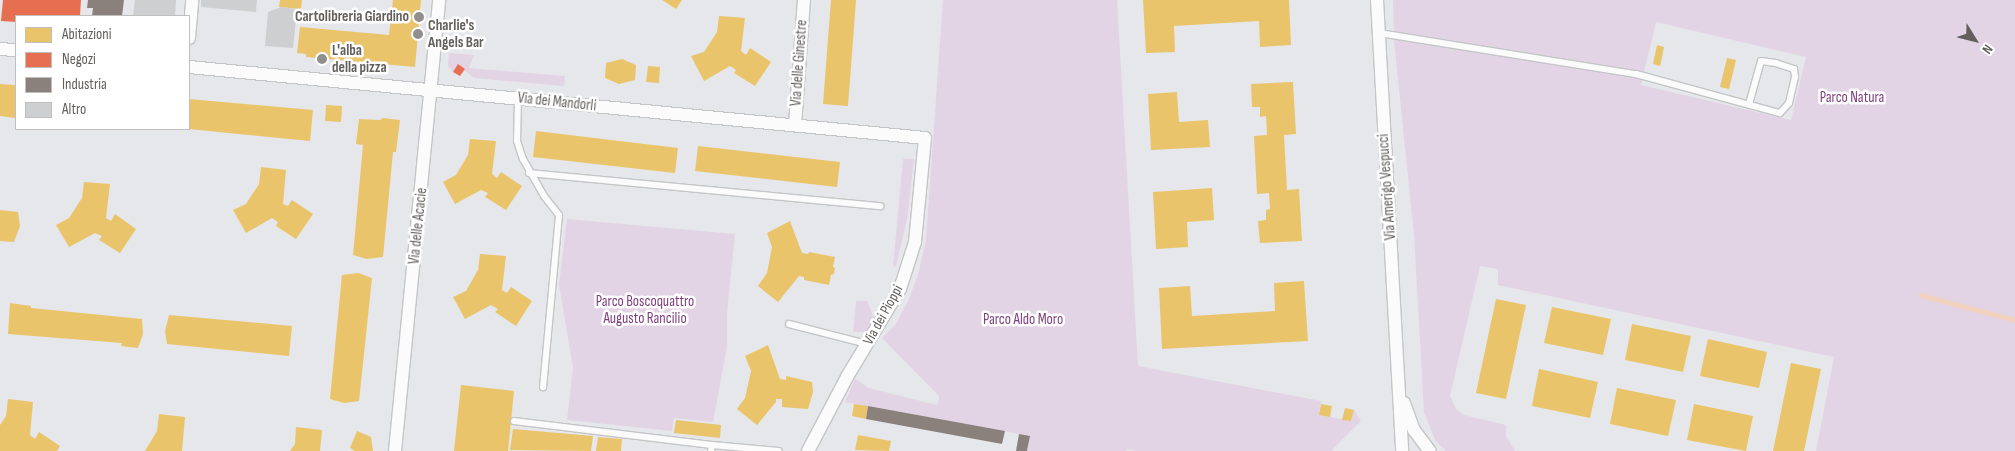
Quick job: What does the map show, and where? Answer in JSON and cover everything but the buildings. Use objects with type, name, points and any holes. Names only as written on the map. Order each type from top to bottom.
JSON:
[{"type":"street","points":[[190,25],[192,0]]},
{"type":"street","name":"Via delle Acacie","points":[[395,451],[439,0]]},
{"type":"street","name":"Via delle Ginestre","points":[[794,125],[804,0]]},
{"type":"street","name":"Via Amerigo Vespucci","points":[[1377,0],[1377,33],[1402,451]]},
{"type":"street","points":[[0,48],[15,50]]},
{"type":"street","name":"Via dei Mandorli","points":[[190,67],[925,138]]},
{"type":"street","name":"Via dei Pioppi","points":[[808,451],[847,378],[900,289],[915,242],[925,138]]},
{"type":"street","name":"Via Amerigo Vespucci","points":[[1398,373],[1404,405],[1414,430],[1430,451]]},
{"type":"lane","points":[[1377,33],[1636,74],[1780,113],[1789,104],[1795,77],[1794,69],[1776,62],[1761,61],[1749,104]]},
{"type":"lane","points":[[518,98],[517,141],[529,173],[559,215],[542,387]]},
{"type":"lane","points":[[529,173],[880,206]]},
{"type":"lane","points":[[789,324],[867,344]]},
{"type":"lane","points":[[514,422],[711,448],[779,451]]},
{"type":"green space","name":"Parco Aldo Moro","points":[[943,0],[1117,0],[1138,366],[1321,401],[1319,415],[1351,421],[1354,410],[1361,421],[1331,451],[1136,451],[1127,449],[1126,451],[1028,451],[1030,436],[845,402],[855,379],[869,388],[937,405],[939,399],[939,396],[882,338],[896,324],[908,301],[918,275],[926,240]]},
{"type":"green space","name":"Parco Natura","points":[[1393,0],[2015,0],[2015,451],[1816,451],[1834,357],[1498,285],[1498,269],[1480,266],[1450,396],[1456,409],[1464,415],[1506,425],[1506,436],[1515,451],[1446,451],[1435,440],[1424,412],[1414,235],[1394,41]],"holes":[[[1656,22],[1806,57],[1791,120],[1641,85]]]},
{"type":"green space","points":[[449,53],[474,55],[469,68],[565,76],[564,86],[474,78],[458,65],[453,72],[448,66]]},
{"type":"green space","points":[[903,159],[914,159],[907,219],[896,266],[893,267]]},
{"type":"green space","name":"Parco Boscoquattro Augusto Rancilio","points":[[567,219],[735,234],[727,313],[727,347],[713,422],[674,418],[672,431],[567,420],[573,368],[559,285]]},
{"type":"green space","points":[[856,301],[867,301],[874,318],[866,332],[853,332]]},
{"type":"waterway","points":[[1921,295],[2015,320]]},
{"type":"place","name":"Cartolibreria Giardino","points":[[419,17]]},
{"type":"place","name":"Charlie's Angels Bar","points":[[418,34]]},
{"type":"place","name":"L'alba della pizza","points":[[322,59]]}]
